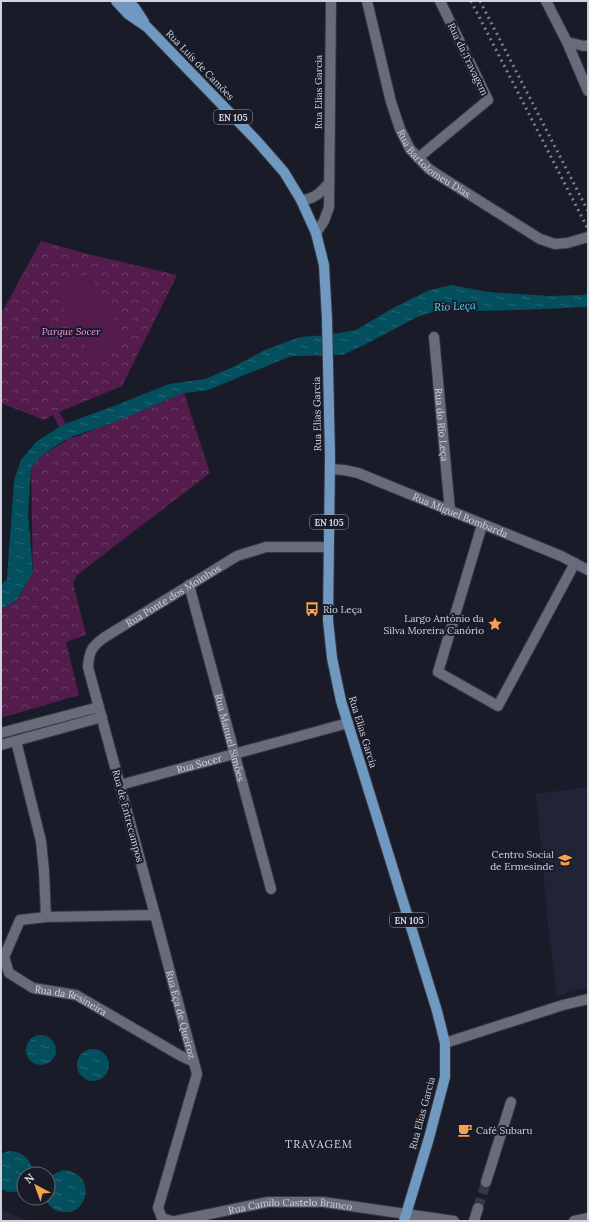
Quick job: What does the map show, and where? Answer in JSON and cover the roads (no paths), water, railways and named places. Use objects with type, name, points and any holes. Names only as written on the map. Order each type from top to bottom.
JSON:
[{"type":"main road","name":"Rua Luís de Camões","points":[[116,1],[128,14],[147,27],[257,141],[284,172],[302,200],[308,215]]},
{"type":"main road","name":"Rua Luís de Camões","points":[[128,1],[135,8],[147,27]]},
{"type":"main road","name":"Rua Elias Garcia","points":[[308,215],[316,233],[324,265],[327,319],[330,469],[328,546],[329,627],[332,658],[341,701],[437,1011],[445,1043],[445,1077],[429,1138],[405,1217]]},
{"type":"street","name":"Rua Elias Garcia","points":[[316,233],[324,221],[329,207],[331,1]]},
{"type":"street","name":"Rua Bartolomeu Dias","points":[[367,1],[391,102],[400,129],[410,150],[435,173],[540,239],[555,244],[567,243],[588,237]]},
{"type":"street","name":"Rua da Travagem","points":[[418,158],[488,100],[440,1]]},
{"type":"street","points":[[546,1],[567,42],[588,90]]},
{"type":"street","points":[[567,42],[584,46],[588,45]]},
{"type":"street","points":[[302,200],[309,200],[317,195],[329,183]]},
{"type":"street","name":"Rua do Rio Leça","points":[[434,337],[450,511]]},
{"type":"street","name":"Rua Miguel Bombarda","points":[[330,469],[358,473],[482,525],[561,556],[588,570]]},
{"type":"street","points":[[482,525],[438,672],[498,706],[574,563]]},
{"type":"street","name":"Rua Ponte dos Moinhos","points":[[102,717],[88,667],[89,656],[95,644],[237,556],[266,547],[328,546]]},
{"type":"street","name":"Rua Manuel Simões","points":[[189,586],[271,889]]},
{"type":"street","points":[[1,733],[99,706]]},
{"type":"street","points":[[1,745],[102,717]]},
{"type":"street","name":"Rua de Entrecampos","points":[[102,717],[155,915]]},
{"type":"street","name":"Rua Socer","points":[[120,785],[348,723]]},
{"type":"street","points":[[16,741],[41,841],[46,917],[155,915]]},
{"type":"street","name":"Rua Eça de Queiroz","points":[[155,915],[197,1074],[158,1208],[166,1220]]},
{"type":"street","name":"Rua da Resineira","points":[[46,917],[20,920],[4,957],[9,973],[33,988],[76,995],[181,1056],[194,1062]]},
{"type":"street","points":[[445,1043],[564,1005],[588,999]]},
{"type":"street","points":[[486,1182],[511,1102]]},
{"type":"street","name":"Rua Camilo Castelo Branco","points":[[176,1221],[268,1202],[323,1202],[405,1217],[454,1221]]},
{"type":"street","points":[[474,1221],[478,1208]]},
{"type":"street","points":[[574,1221],[588,1218]]},
{"type":"water","points":[[451,285],[488,292],[549,296],[583,295],[588,293],[588,307],[475,311],[442,309],[417,317],[343,355],[291,356],[208,390],[184,393],[112,423],[68,438],[41,456],[31,468],[28,514],[33,572],[17,600],[1,609],[1,585],[7,579],[14,481],[21,460],[36,442],[62,425],[169,384],[205,379],[235,366],[265,350],[300,337],[327,335],[356,330],[393,308],[427,291]]},
{"type":"water","points":[[41,1035],[52,1039],[56,1050],[52,1061],[41,1065],[30,1061],[26,1050],[30,1039]]},
{"type":"water","points":[[93,1049],[104,1054],[109,1065],[104,1076],[93,1081],[82,1076],[77,1065],[82,1054]]},
{"type":"water","points":[[8,1151],[18,1152],[26,1157],[31,1164],[31,1166],[16,1166],[16,1192],[1,1189],[1,1154]]},
{"type":"water","points":[[63,1170],[75,1173],[82,1179],[85,1187],[85,1195],[82,1203],[76,1209],[68,1212],[58,1211],[51,1206],[56,1206],[56,1173]]},
{"type":"tunnel","points":[[478,1208],[486,1182]]},
{"type":"railway","points":[[471,1],[588,229]]},
{"type":"railway","points":[[480,1],[588,211]]},
{"type":"place","name":"Rio Leça","points":[[312,609]]},
{"type":"place","name":"Largo António da Silva Moreira Canório","points":[[495,624]]},
{"type":"place","name":"Centro Social de Ermesinde","points":[[565,860]]},
{"type":"place","name":"Café Subaru","points":[[465,1130]]},
{"type":"district","name":"TRAVAGEM","points":[[319,1144]]},
{"type":"park label","name":"Parque Socer","points":[[71,331]]}]
